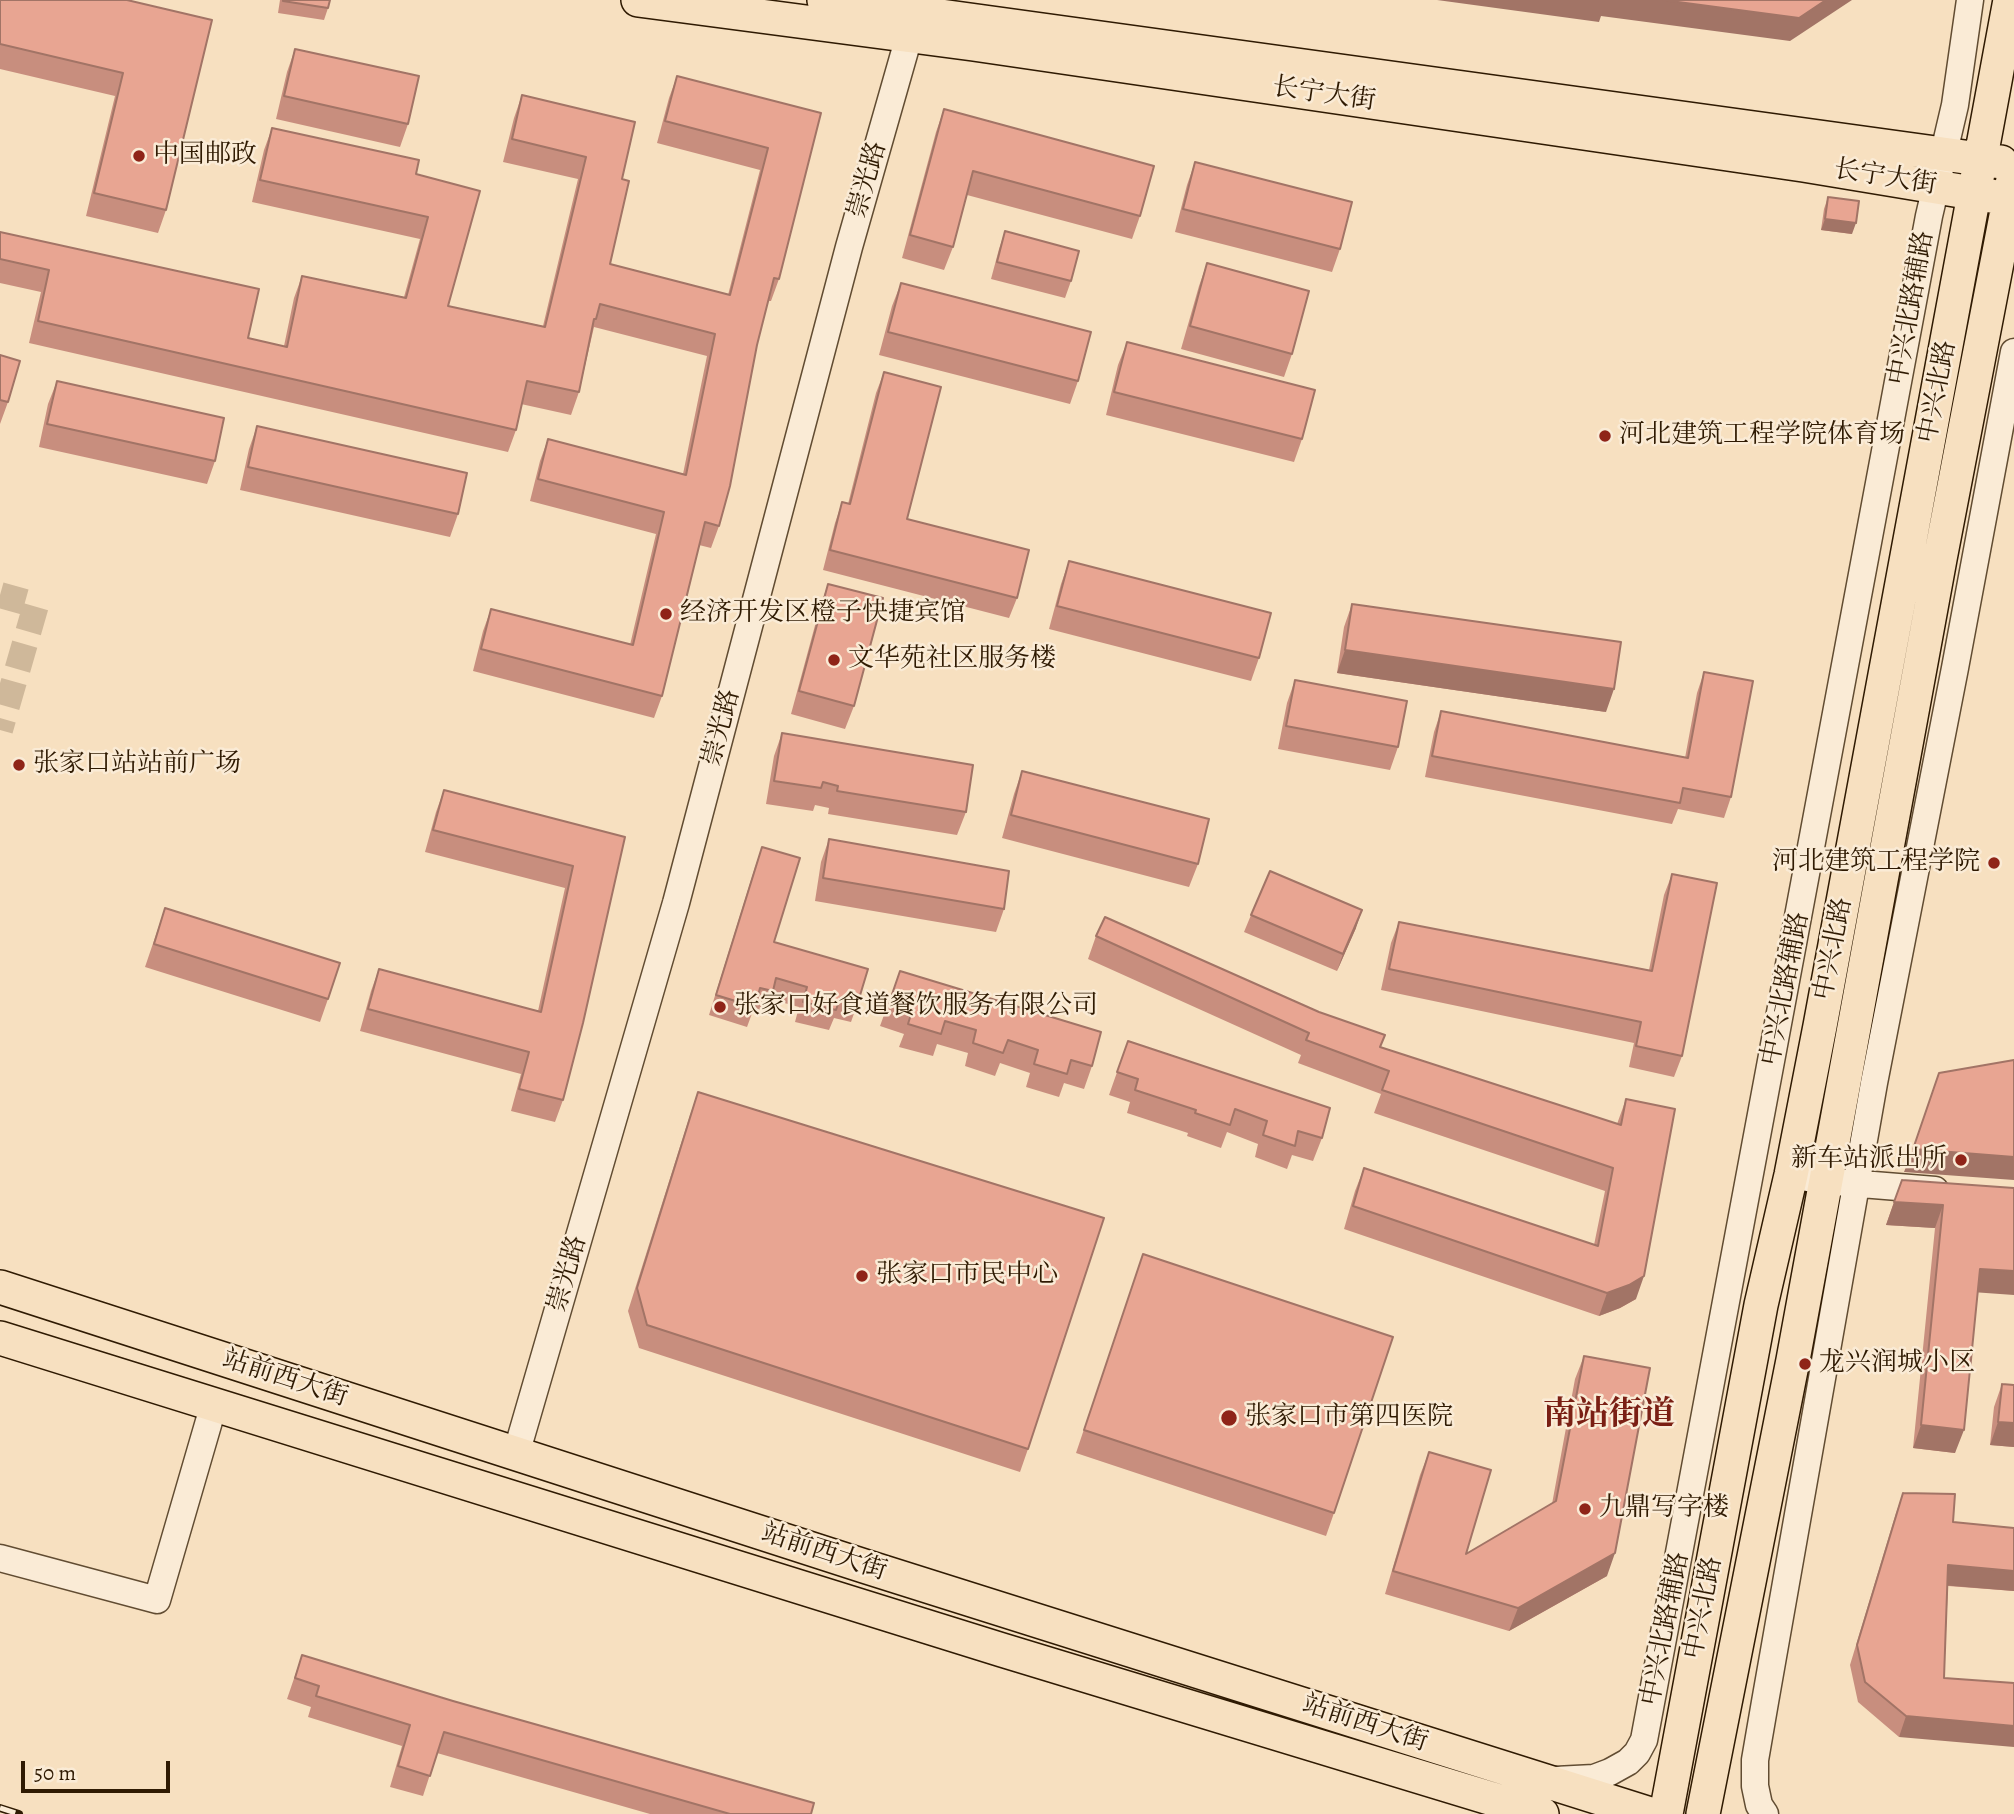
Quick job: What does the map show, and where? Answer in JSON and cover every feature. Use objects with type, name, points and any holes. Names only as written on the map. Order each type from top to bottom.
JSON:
[{"type":"main road","name":"长宁大街","points":[[638,0],[914,16],[2014,165]]},
{"type":"main road","name":"长宁大街","points":[[824,0],[1975,193],[2013,182]]},
{"type":"main road","name":"中兴北路","points":[[1666,1814],[1761,1304],[1791,1175],[2010,0]]},
{"type":"main road","name":"中兴北路","points":[[1703,1814],[1793,1360],[1840,1182],[2013,182]]},
{"type":"main road","name":"站前西大街","points":[[0,1287],[1650,1814]]},
{"type":"main road","points":[[44,1352],[58,1306]]},
{"type":"main road","name":"站前西大街","points":[[0,1338],[989,1646],[1542,1814]]},
{"type":"street","name":"中兴北路辅路","points":[[1543,1781],[1594,1778],[1610,1772],[1628,1762],[1644,1740],[1936,186],[1955,105],[1970,0]]},
{"type":"street","name":"崇光路","points":[[516,1454],[676,904],[849,247],[914,16]]},
{"type":"street","points":[[1765,1814],[1759,1805],[1755,1786],[1755,1760],[1840,1182],[2014,352]]},
{"type":"street","points":[[1791,1175],[1961,1192]]},
{"type":"street","points":[[0,1558],[157,1600],[214,1404]]},
{"type":"building","name":"中国邮政","points":[[0,0],[127,0],[212,20],[166,210],[94,193],[123,73],[0,44]]},
{"type":"building","points":[[283,0],[330,0],[328,8]]},
{"type":"building","points":[[1663,0],[1826,0],[1799,18]]},
{"type":"building","points":[[295,49],[419,76],[408,124],[284,96]]},
{"type":"building","points":[[677,76],[821,113],[779,279],[774,278],[757,345],[730,486],[719,526],[705,522],[662,696],[481,649],[491,609],[633,645],[664,512],[538,479],[548,439],[686,475],[715,334],[600,304],[594,319],[579,392],[527,381],[516,430],[38,321],[49,270],[0,259],[0,232],[259,289],[248,338],[287,347],[302,276],[406,298],[428,217],[260,180],[272,128],[419,160],[416,174],[480,191],[448,306],[545,327],[586,157],[512,139],[522,95],[635,122],[622,179],[629,181],[610,264],[730,295],[768,148],[665,121]]},
{"type":"building","points":[[944,109],[1154,166],[1140,216],[973,171],[953,247],[910,235]]},
{"type":"building","points":[[1195,162],[1352,202],[1340,249],[1183,209]]},
{"type":"building","points":[[1828,197],[1859,201],[1856,223],[1825,219]]},
{"type":"building","points":[[1005,231],[1079,251],[1071,281],[997,262]]},
{"type":"building","points":[[1207,263],[1309,291],[1292,354],[1190,326]]},
{"type":"building","points":[[901,283],[1091,332],[1078,381],[888,332]]},
{"type":"building","points":[[1127,342],[1315,390],[1302,439],[1114,392]]},
{"type":"building","points":[[0,355],[20,361],[8,402],[0,400]]},
{"type":"building","points":[[884,372],[941,387],[907,519],[1029,550],[1017,598],[830,550],[842,502],[850,504]]},
{"type":"building","points":[[57,381],[224,418],[215,461],[47,424]]},
{"type":"building","points":[[257,426],[467,473],[458,514],[248,467]]},
{"type":"building","points":[[1069,561],[1271,613],[1259,658],[1057,606]]},
{"type":"building","name":"文华苑社区服务楼","points":[[828,584],[883,598],[854,706],[799,691]]},
{"type":"building","points":[[1352,604],[1621,642],[1614,689],[1345,650]]},
{"type":"building","points":[[1704,672],[1753,681],[1731,797],[1683,788],[1680,803],[1432,756],[1441,711],[1688,758]]},
{"type":"building","points":[[1295,680],[1407,701],[1398,747],[1286,726]]},
{"type":"building","points":[[782,733],[973,765],[966,812],[837,791],[838,786],[823,782],[821,788],[774,781]]},
{"type":"building","points":[[1022,771],[1209,819],[1198,864],[1011,815]]},
{"type":"building","points":[[444,790],[625,837],[563,1100],[519,1089],[529,1052],[368,1009],[379,969],[541,1012],[573,866],[433,830]]},
{"type":"building","points":[[829,839],[1009,871],[1004,909],[823,878]]},
{"type":"building","points":[[762,847],[800,858],[774,942],[868,969],[858,1002],[840,998],[836,1010],[803,1002],[807,987],[776,978],[773,991],[760,988],[755,1007],[716,995]]},
{"type":"building","points":[[1270,871],[1362,910],[1343,954],[1251,915]]},
{"type":"building","points":[[1672,874],[1717,883],[1682,1056],[1636,1046],[1641,1022],[1389,969],[1399,922],[1652,971]]},
{"type":"building","points":[[165,908],[340,963],[328,999],[154,944]]},
{"type":"building","points":[[1105,917],[1319,1012],[1385,1035],[1380,1047],[1621,1125],[1626,1099],[1675,1109],[1644,1276],[1607,1293],[1353,1206],[1364,1168],[1598,1246],[1613,1168],[1382,1090],[1389,1071],[1306,1040],[1309,1033],[1096,936]]},
{"type":"building","points":[[900,971],[1101,1032],[1092,1066],[1071,1060],[1067,1074],[1034,1064],[1038,1050],[1008,1040],[1003,1053],[973,1043],[976,1030],[945,1021],[941,1034],[908,1024],[912,1011],[889,1003]]},
{"type":"building","points":[[1128,1041],[1330,1108],[1322,1138],[1298,1131],[1295,1146],[1263,1135],[1267,1121],[1235,1109],[1230,1125],[1195,1113],[1196,1110],[1135,1090],[1138,1079],[1117,1072]]},
{"type":"building","points":[[2014,1060],[2014,1157],[1913,1149],[1939,1073]]},
{"type":"building","name":"张家口市民中心","points":[[698,1092],[1104,1218],[1028,1449],[647,1325],[637,1288]]},
{"type":"building","points":[[1902,1180],[2014,1188],[2014,1271],[1980,1269],[1964,1430],[1921,1425],[1943,1205],[1894,1202]]},
{"type":"building","name":"张家口市第四医院","points":[[1143,1254],[1393,1337],[1334,1513],[1084,1430]]},
{"type":"building","name":"九鼎写字楼","points":[[1584,1356],[1650,1368],[1615,1553],[1518,1608],[1393,1571],[1429,1452],[1491,1470],[1466,1554],[1556,1501]]},
{"type":"building","points":[[2002,1384],[2014,1385],[2014,1423],[1998,1422]]},
{"type":"building","points":[[1903,1493],[1955,1494],[1953,1522],[2014,1528],[2014,1571],[1948,1565],[1944,1678],[2014,1683],[2014,1726],[1906,1716],[1865,1682],[1857,1645]]},
{"type":"building","points":[[302,1655],[453,1701],[814,1803],[811,1814],[730,1814],[444,1732],[430,1776],[398,1766],[410,1725],[316,1696],[319,1686],[295,1678]]},
{"type":"tunnel","points":[[0,595],[36,605],[0,730]]},
{"type":"railway","points":[[0,1808],[19,1814]]},
{"type":"place","name":"中国邮政","points":[[139,156]]},
{"type":"place","name":"河北建筑工程学院体育场","points":[[1605,436]]},
{"type":"place","name":"经济开发区橙子快捷宾馆","points":[[666,614]]},
{"type":"place","name":"文华苑社区服务楼","points":[[834,660]]},
{"type":"place","name":"张家口站站前广场","points":[[19,765]]},
{"type":"place","name":"河北建筑工程学院","points":[[1994,863]]},
{"type":"place","name":"张家口好食道餐饮服务有限公司","points":[[720,1007]]},
{"type":"place","name":"新车站派出所","points":[[1961,1160]]},
{"type":"place","name":"张家口市民中心","points":[[862,1276]]},
{"type":"place","name":"龙兴润城小区","points":[[1805,1364]]},
{"type":"place","name":"张家口市第四医院","points":[[1229,1418]]},
{"type":"place","name":"九鼎写字楼","points":[[1585,1509]]},
{"type":"district","name":"南站街道","points":[[1609,1416]]}]
